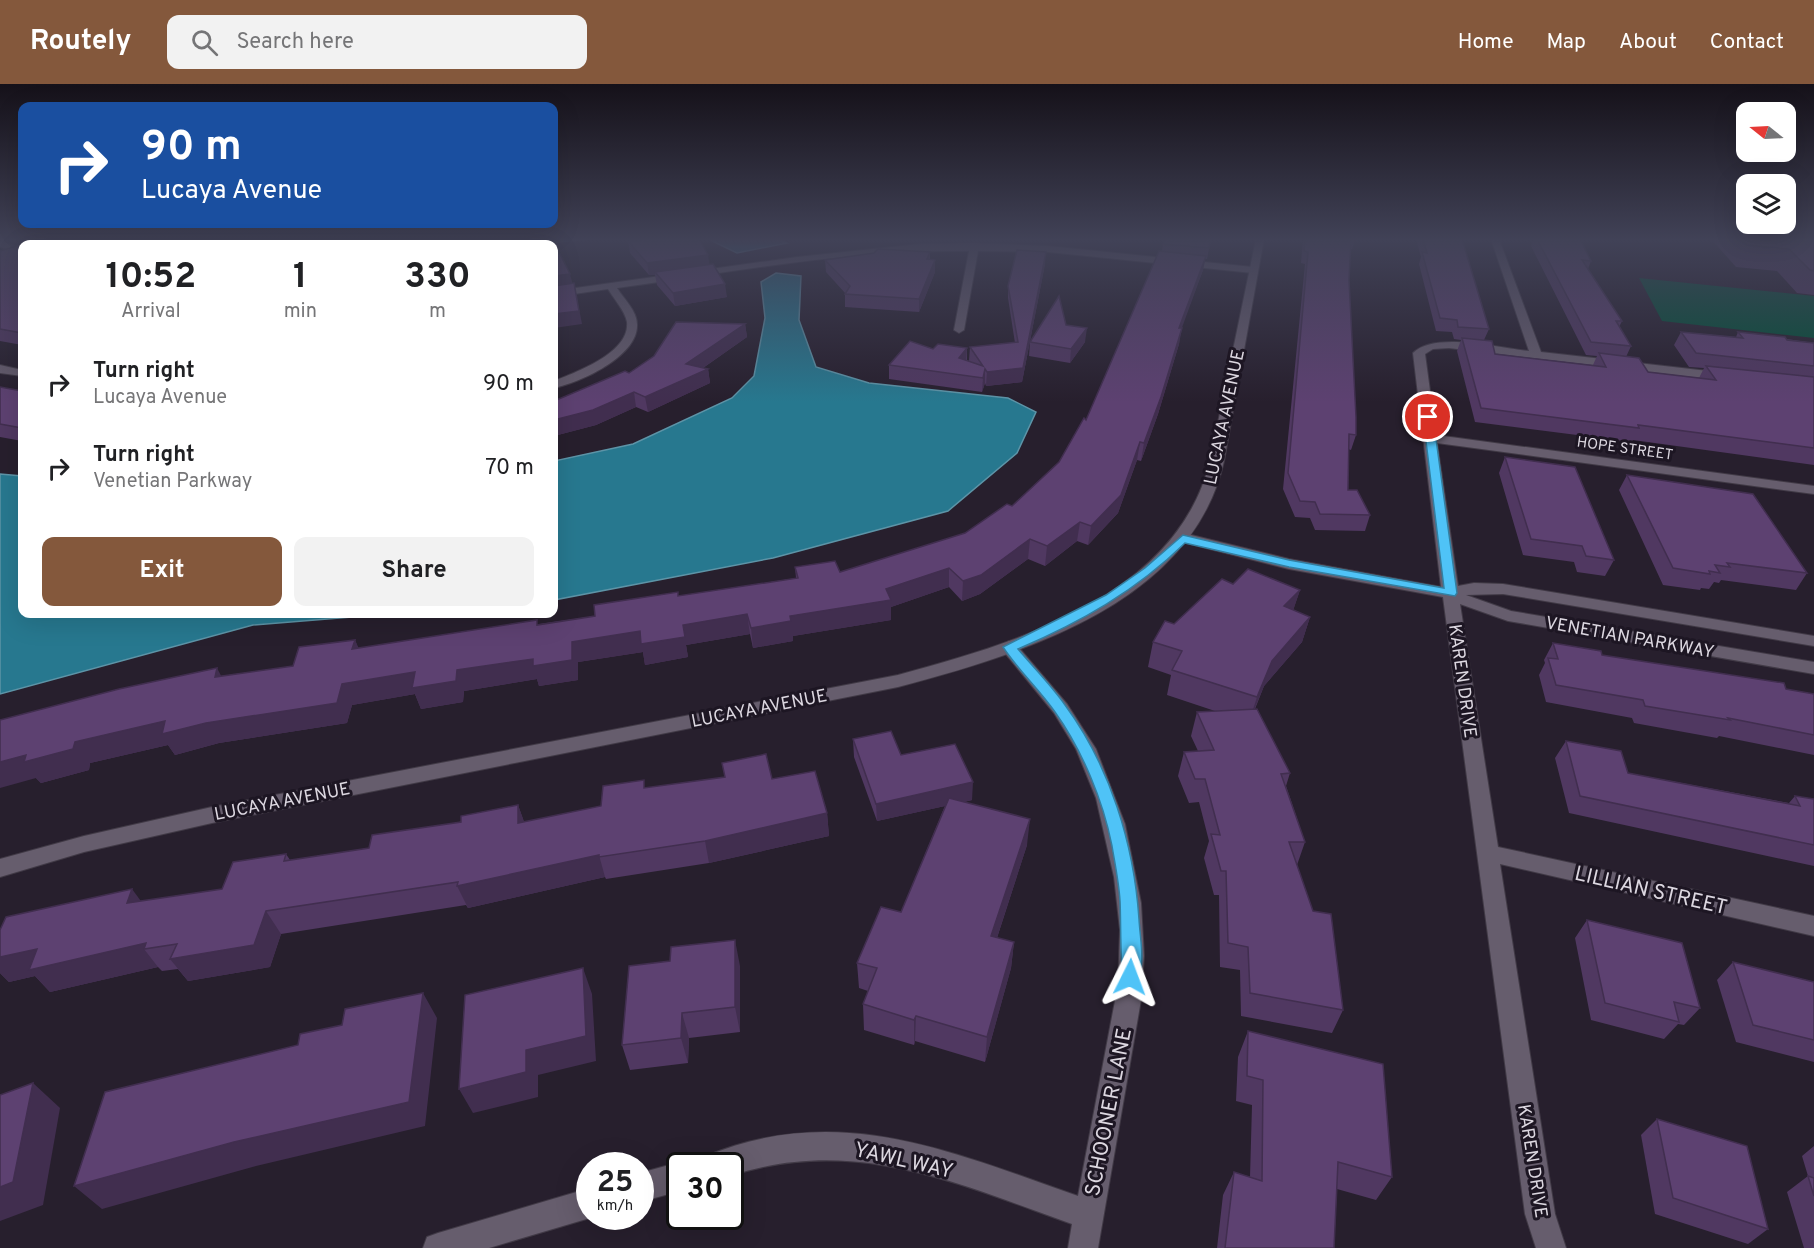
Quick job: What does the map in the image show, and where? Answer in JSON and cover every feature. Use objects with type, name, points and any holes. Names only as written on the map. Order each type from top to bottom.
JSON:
[{"type":"street","points":[[558,383],[595,368],[612,357],[629,339],[632,322],[615,293]]},
{"type":"street","points":[[959,330],[966,293]]},
{"type":"street","name":"LUCAYA AVENUE","points":[[0,868],[114,836],[212,815],[898,681],[1009,647],[1045,632],[1111,597],[1149,571],[1183,538],[1198,513],[1214,475],[1249,293]]},
{"type":"street","points":[[1514,293],[1536,355],[1734,378]]},
{"type":"street","name":"KAREN DRIVE","points":[[1536,355],[1449,345],[1422,349],[1419,353],[1450,593],[1540,1214],[1551,1248]]},
{"type":"street","points":[[0,369],[18,372]]},
{"type":"street","name":"HOPE STREET","points":[[1431,438],[1814,490]]},
{"type":"street","name":"VENETIAN PARKWAY","points":[[1183,538],[1300,566],[1450,593],[1508,616],[1814,668]]},
{"type":"street","name":"VENETIAN PARKWAY","points":[[1450,593],[1474,588],[1503,589],[1814,641]]},
{"type":"street","name":"SCHOONER LANE","points":[[1009,647],[1060,709],[1085,749],[1104,794],[1119,843],[1129,898],[1132,957],[1126,1016],[1083,1248]]},
{"type":"street","name":"LILLIAN STREET","points":[[1488,853],[1814,926]]},
{"type":"street","name":"YAWL WAY","points":[[744,1158],[790,1146],[818,1145],[870,1149],[943,1167],[1089,1215]]},
{"type":"street","points":[[438,1248],[576,1207]]},
{"type":"green space","points":[[1647,293],[1788,293],[1814,296],[1814,338],[1662,321]]},
{"type":"water","points":[[762,293],[800,293],[799,320],[816,367],[869,383],[1008,398],[1036,412],[1017,453],[948,511],[773,558],[558,599],[558,460],[633,444],[732,398],[754,376],[765,318]]},
{"type":"water","points":[[0,474],[18,476],[18,618],[340,618],[253,625],[0,694]]},
{"type":"building","points":[[0,293],[18,293],[18,332],[0,329]]},
{"type":"building","points":[[558,293],[576,293],[579,311],[558,314]]},
{"type":"building","points":[[845,293],[921,293],[919,299]]},
{"type":"building","points":[[1009,293],[1038,293],[1023,368],[987,372],[985,369],[983,378],[889,365],[910,341],[933,349],[938,344],[967,348],[959,358],[983,366],[970,347],[1018,342]]},
{"type":"building","points":[[1141,293],[1192,293],[1179,328],[1182,328],[1161,397],[1144,443],[1140,442],[1121,495],[1091,526],[1080,522],[1047,546],[1030,539],[981,575],[963,581],[949,568],[886,589],[891,600],[790,616],[791,621],[751,628],[747,614],[683,625],[685,637],[641,644],[640,631],[572,642],[572,660],[533,666],[533,659],[457,670],[456,681],[412,688],[415,672],[342,684],[337,703],[206,723],[162,734],[165,721],[75,742],[73,749],[24,762],[26,755],[0,762],[0,720],[119,689],[217,668],[215,677],[293,666],[299,647],[355,640],[352,649],[537,620],[537,625],[595,616],[594,605],[678,592],[678,596],[798,578],[795,567],[835,561],[840,572],[965,533],[1007,504],[1012,506],[1059,462],[1084,418],[1086,420]]},
{"type":"building","points":[[1304,293],[1350,293],[1356,435],[1349,434],[1348,490],[1357,490],[1370,515],[1320,514],[1315,502],[1300,501],[1288,473]]},
{"type":"building","points":[[1433,293],[1478,293],[1489,329],[1458,327],[1457,320],[1440,318]]},
{"type":"building","points":[[1565,293],[1604,293],[1622,321],[1616,321],[1631,346],[1591,342]]},
{"type":"building","points":[[1059,296],[1066,325],[1087,328],[1071,349],[1030,342]]},
{"type":"building","points":[[676,322],[745,324],[686,364],[708,369],[645,397],[634,392],[593,410],[558,419],[558,399],[625,371],[629,373],[654,356]]},
{"type":"building","points":[[1681,332],[1743,338],[1738,332],[1814,343],[1814,366],[1696,353]]},
{"type":"building","points":[[1462,338],[1492,341],[1495,354],[1606,367],[1599,353],[1639,358],[1648,372],[1716,380],[1706,366],[1814,377],[1814,448],[1638,425],[1639,428],[1481,408]]},
{"type":"building","points":[[0,387],[18,390],[18,427],[0,424]]},
{"type":"building","points":[[1505,457],[1575,467],[1614,560],[1586,556],[1582,546],[1531,539]]},
{"type":"building","points":[[1627,475],[1753,494],[1807,573],[1727,563],[1730,567],[1715,565],[1720,573],[1709,571],[1710,574],[1673,568]]},
{"type":"building","points":[[1248,569],[1300,590],[1284,606],[1310,617],[1272,661],[1257,697],[1172,670],[1182,651],[1153,642],[1165,621],[1174,624],[1222,579],[1233,584]]},
{"type":"building","points":[[1553,643],[1601,651],[1602,655],[1784,683],[1786,689],[1814,694],[1814,735],[1728,718],[1730,720],[1645,706],[1643,700],[1556,685],[1548,658],[1558,659]]},
{"type":"building","points":[[1257,709],[1290,773],[1281,774],[1305,842],[1289,842],[1313,911],[1331,914],[1343,1010],[1250,993],[1248,947],[1228,943],[1226,871],[1221,871],[1211,834],[1220,835],[1205,779],[1195,779],[1184,752],[1214,750],[1197,712]]},
{"type":"building","points":[[891,731],[901,755],[955,744],[973,782],[876,804],[853,739]]},
{"type":"building","points":[[1566,741],[1621,751],[1628,773],[1800,806],[1795,796],[1814,799],[1814,845],[1580,796]]},
{"type":"building","points":[[766,754],[772,779],[815,771],[827,813],[705,841],[599,857],[599,855],[457,886],[458,882],[266,911],[254,945],[170,959],[177,944],[144,949],[146,943],[29,970],[37,949],[0,957],[0,930],[6,917],[132,889],[127,903],[222,889],[233,862],[286,854],[284,861],[369,848],[372,835],[461,822],[461,816],[518,805],[518,823],[601,806],[603,786],[644,780],[644,788],[725,777],[722,763]]},
{"type":"building","points":[[949,798],[1030,819],[991,936],[1014,942],[987,1037],[916,1016],[914,1020],[863,1004],[877,968],[857,963],[881,907],[901,912]]},
{"type":"building","points":[[1587,920],[1682,943],[1700,1008],[1674,1002],[1679,1022],[1605,1003]]},
{"type":"building","points":[[735,940],[735,1007],[682,1013],[681,1038],[622,1045],[629,966],[670,961],[671,947]]},
{"type":"building","points":[[1733,962],[1814,982],[1814,1040],[1753,1025]]},
{"type":"building","points":[[583,968],[586,1036],[526,1050],[526,1072],[459,1089],[465,995]]},
{"type":"building","points":[[423,993],[409,1102],[234,1142],[74,1186],[105,1092],[298,1045],[300,1034],[342,1025],[345,1009]]},
{"type":"building","points":[[1248,1031],[1383,1064],[1392,1177],[1338,1162],[1334,1248],[1225,1248],[1234,1172],[1262,1181],[1263,1080],[1247,1076]]},
{"type":"building","points":[[33,1083],[13,1182],[0,1187],[0,1095]]},
{"type":"building","points":[[1657,1119],[1747,1146],[1768,1229],[1673,1198]]},
{"type":"building","points":[[1808,1176],[1814,1178],[1814,1196]]},
{"type":"route","points":[[1130,977],[1132,957],[1129,898],[1119,843],[1104,794],[1085,749],[1060,709],[1009,647],[1074,618],[1111,597],[1149,571],[1183,538],[1346,576],[1450,593],[1428,417]]}]
